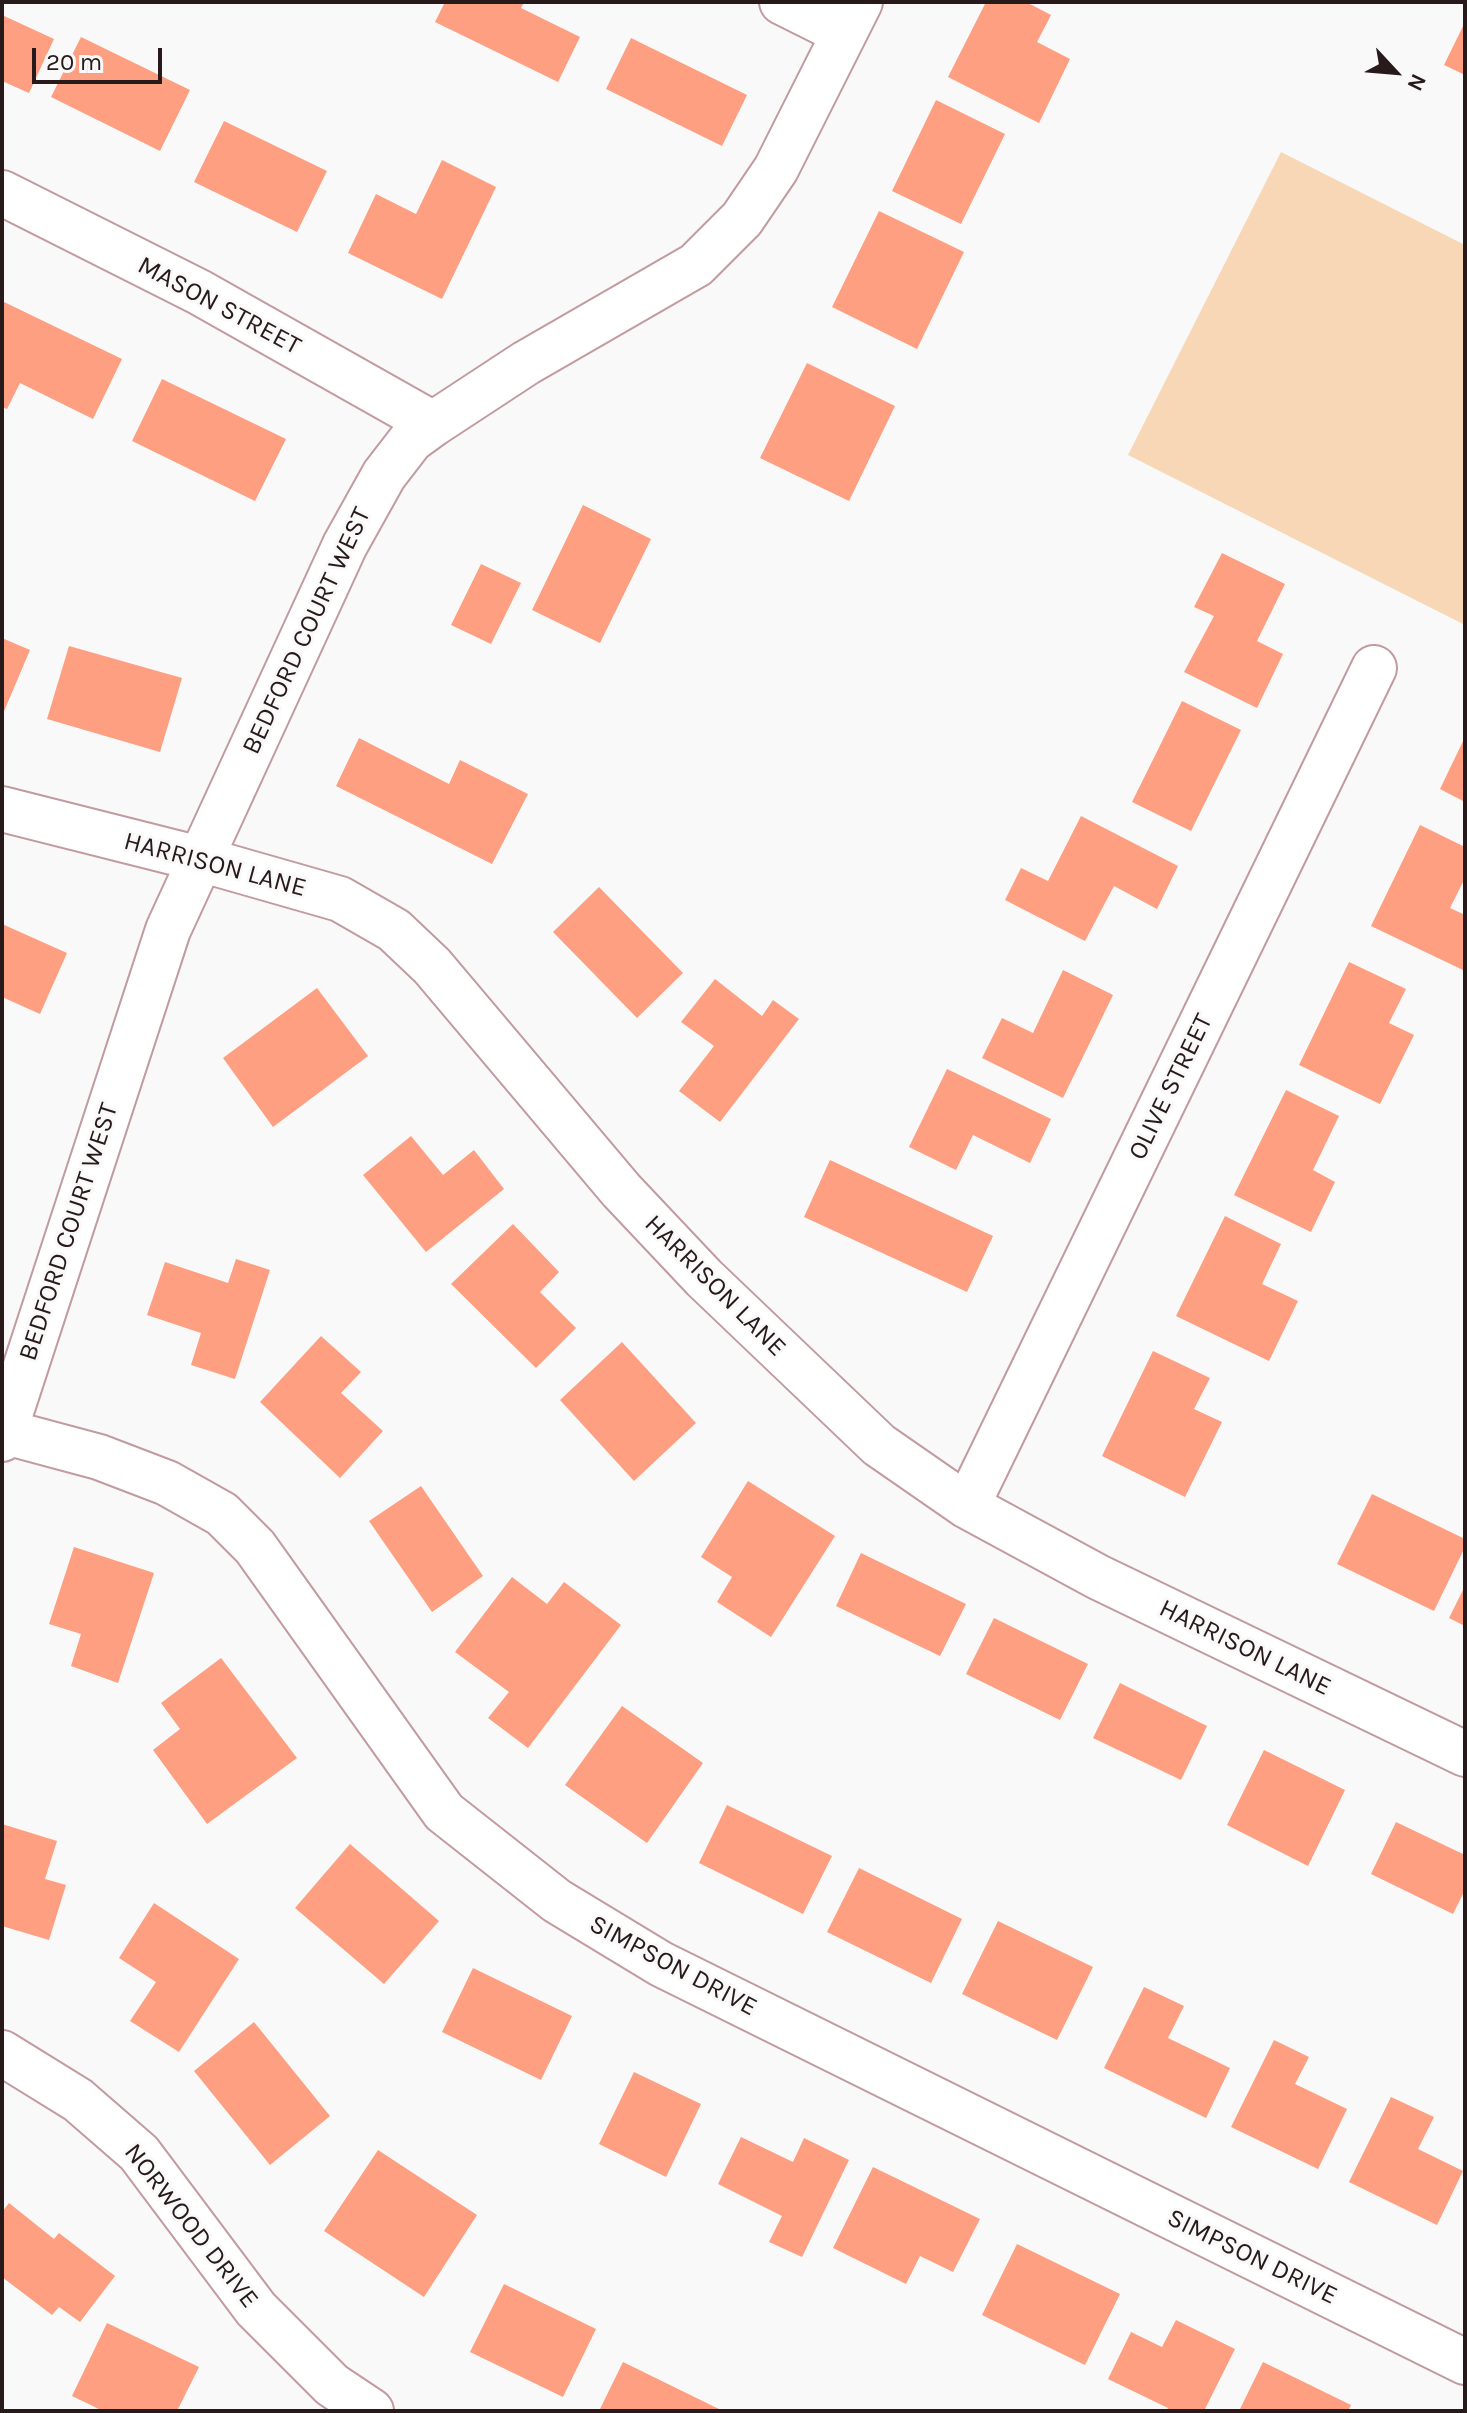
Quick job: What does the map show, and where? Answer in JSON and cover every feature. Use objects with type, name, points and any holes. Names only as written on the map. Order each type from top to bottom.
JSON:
[{"type":"street","points":[[782,2],[852,18]]},
{"type":"street","name":"BEDFORD COURT WEST","points":[[3,1434],[168,930],[345,545],[384,475],[411,440],[433,424],[526,363],[696,265],[742,219],[776,169],[852,18]]},
{"type":"street","name":"MASON STREET","points":[[2,193],[199,292],[433,424]]},
{"type":"street","name":"OLIVE STREET","points":[[967,1506],[1374,668]]},
{"type":"street","name":"HARRISON LANE","points":[[2,809],[200,859],[340,899],[394,930],[432,966],[621,1190],[704,1278],[879,1445],[967,1506],[1098,1577],[1465,1754]]},
{"type":"street","name":"SIMPSON DRIVE","points":[[3,1434],[99,1457],[167,1483],[222,1514],[255,1547],[444,1812],[557,1901],[661,1964],[1465,2362]]},
{"type":"street","name":"NORWOOD DRIVE","points":[[2,2053],[78,2100],[139,2153],[256,2309],[332,2385],[371,2411]]},
{"type":"shaded area","points":[[1281,152],[1465,245],[1465,625],[1128,455]]},
{"type":"building","points":[[445,2],[524,2],[521,8],[580,37],[558,82],[435,22]]},
{"type":"building","points":[[986,2],[1026,2],[1051,15],[1037,42],[1070,59],[1039,123],[948,77]]},
{"type":"building","points":[[2,15],[54,39],[29,93],[2,81]]},
{"type":"building","points":[[1465,22],[1465,75],[1444,65]]},
{"type":"building","points":[[81,37],[190,90],[160,151],[51,97]]},
{"type":"building","points":[[631,38],[747,95],[722,146],[606,89]]},
{"type":"building","points":[[936,100],[1005,134],[961,224],[892,191]]},
{"type":"building","points":[[224,121],[327,171],[297,232],[194,182]]},
{"type":"building","points":[[442,160],[496,187],[442,299],[348,253],[376,194],[416,214]]},
{"type":"building","points":[[879,211],[964,252],[917,349],[832,307]]},
{"type":"building","points":[[2,301],[122,359],[93,419],[20,383],[7,409],[2,407]]},
{"type":"building","points":[[807,363],[895,406],[849,501],[760,458]]},
{"type":"building","points":[[162,379],[286,439],[255,501],[132,441]]},
{"type":"building","points":[[583,505],[651,539],[600,643],[532,610]]},
{"type":"building","points":[[1222,553],[1285,584],[1257,641],[1283,654],[1257,708],[1184,672],[1214,616],[1194,607]]},
{"type":"building","points":[[481,564],[521,583],[491,644],[451,625]]},
{"type":"building","points":[[2,638],[30,650],[2,716]]},
{"type":"building","points":[[69,646],[182,678],[160,752],[47,719]]},
{"type":"building","points":[[1182,701],[1241,730],[1191,831],[1132,802]]},
{"type":"building","points":[[1465,737],[1465,802],[1440,789]]},
{"type":"building","points":[[359,738],[449,784],[460,760],[528,794],[492,864],[336,786]]},
{"type":"building","points":[[1081,816],[1178,866],[1157,909],[1114,886],[1085,941],[1005,900],[1021,868],[1048,881]]},
{"type":"building","points":[[1420,825],[1465,847],[1465,878],[1450,908],[1465,915],[1465,971],[1371,926]]},
{"type":"building","points":[[599,887],[683,973],[637,1018],[553,932]]},
{"type":"building","points":[[2,924],[67,953],[40,1014],[2,997]]},
{"type":"building","points":[[1349,962],[1406,989],[1389,1023],[1414,1035],[1380,1104],[1299,1065]]},
{"type":"building","points":[[1063,970],[1113,995],[1063,1098],[982,1058],[1002,1018],[1033,1033]]},
{"type":"building","points":[[715,979],[762,1016],[773,1000],[799,1019],[720,1122],[679,1091],[714,1046],[681,1022]]},
{"type":"building","points":[[317,988],[368,1056],[273,1127],[223,1058]]},
{"type":"building","points":[[947,1069],[1051,1119],[1030,1163],[973,1135],[956,1170],[909,1147]]},
{"type":"building","points":[[1286,1090],[1339,1116],[1313,1170],[1335,1182],[1311,1232],[1234,1195]]},
{"type":"building","points":[[411,1136],[443,1175],[474,1150],[504,1189],[426,1252],[363,1175]]},
{"type":"building","points":[[830,1160],[993,1236],[967,1292],[804,1217]]},
{"type":"building","points":[[1225,1216],[1281,1244],[1262,1284],[1298,1301],[1269,1361],[1176,1316]]},
{"type":"building","points":[[513,1224],[559,1272],[540,1292],[576,1328],[536,1368],[451,1284]]},
{"type":"building","points":[[236,1259],[270,1270],[235,1379],[191,1365],[201,1333],[147,1315],[165,1262],[228,1283]]},
{"type":"building","points":[[321,1336],[361,1372],[341,1393],[383,1431],[340,1478],[260,1402]]},
{"type":"building","points":[[622,1342],[696,1423],[634,1481],[560,1400]]},
{"type":"building","points":[[1153,1351],[1210,1378],[1194,1409],[1222,1422],[1185,1497],[1102,1456]]},
{"type":"building","points":[[748,1481],[835,1536],[771,1637],[717,1602],[732,1577],[701,1557]]},
{"type":"building","points":[[421,1486],[483,1576],[432,1612],[369,1521]]},
{"type":"building","points":[[1372,1494],[1465,1539],[1465,1547],[1434,1611],[1337,1564]]},
{"type":"building","points":[[74,1547],[154,1573],[118,1683],[71,1666],[81,1634],[49,1624]]},
{"type":"building","points":[[861,1553],[966,1604],[940,1656],[836,1606]]},
{"type":"building","points":[[512,1577],[547,1604],[564,1582],[621,1625],[528,1748],[488,1718],[509,1692],[455,1652]]},
{"type":"building","points":[[1465,1586],[1465,1626],[1449,1618]]},
{"type":"building","points":[[994,1618],[1088,1664],[1060,1720],[966,1674]]},
{"type":"building","points":[[221,1658],[297,1758],[207,1824],[153,1750],[180,1729],[161,1703]]},
{"type":"building","points":[[1120,1683],[1207,1726],[1181,1780],[1093,1738]]},
{"type":"building","points":[[622,1706],[703,1763],[647,1843],[565,1785]]},
{"type":"building","points":[[1264,1750],[1345,1790],[1308,1866],[1227,1825]]},
{"type":"building","points":[[727,1805],[832,1856],[803,1914],[699,1863]]},
{"type":"building","points":[[1396,1822],[1465,1855],[1465,1890],[1453,1914],[1371,1874]]},
{"type":"building","points":[[2,1824],[57,1841],[45,1879],[66,1885],[49,1940],[2,1926]]},
{"type":"building","points":[[350,1844],[439,1921],[384,1984],[295,1908]]},
{"type":"building","points":[[859,1868],[962,1919],[931,1983],[827,1932]]},
{"type":"building","points":[[154,1903],[239,1959],[179,2052],[130,2021],[156,1982],[119,1958]]},
{"type":"building","points":[[998,1921],[1093,1967],[1057,2040],[962,1994]]},
{"type":"building","points":[[473,1968],[572,2016],[541,2080],[442,2032]]},
{"type":"building","points":[[1144,1987],[1184,2006],[1168,2038],[1230,2068],[1206,2118],[1104,2068]]},
{"type":"building","points":[[254,2022],[330,2116],[270,2165],[194,2071]]},
{"type":"building","points":[[1274,2040],[1309,2057],[1295,2084],[1347,2109],[1318,2169],[1231,2127]]},
{"type":"building","points":[[634,2072],[701,2104],[666,2177],[599,2144]]},
{"type":"building","points":[[1391,2097],[1434,2117],[1418,2149],[1463,2171],[1437,2225],[1349,2182]]},
{"type":"building","points":[[741,2137],[793,2162],[804,2138],[849,2160],[802,2257],[769,2242],[782,2216],[718,2184]]},
{"type":"building","points":[[378,2150],[477,2215],[424,2297],[324,2231]]},
{"type":"building","points":[[873,2167],[980,2219],[953,2272],[920,2256],[906,2284],[833,2248]]},
{"type":"building","points":[[9,2203],[54,2239],[59,2233],[115,2276],[80,2322],[59,2307],[52,2315],[2,2277],[2,2212]]},
{"type":"building","points":[[1017,2244],[1120,2294],[1085,2365],[982,2315]]},
{"type":"building","points":[[504,2284],[596,2329],[563,2397],[470,2352]]},
{"type":"building","points":[[1176,2320],[1235,2349],[1204,2411],[1166,2411],[1168,2408],[1108,2379],[1131,2332],[1162,2347]]},
{"type":"building","points":[[107,2323],[199,2367],[177,2411],[103,2411],[72,2396]]},
{"type":"building","points":[[623,2362],[723,2411],[599,2411]]},
{"type":"building","points":[[1263,2362],[1351,2405],[1348,2411],[1239,2411]]}]
